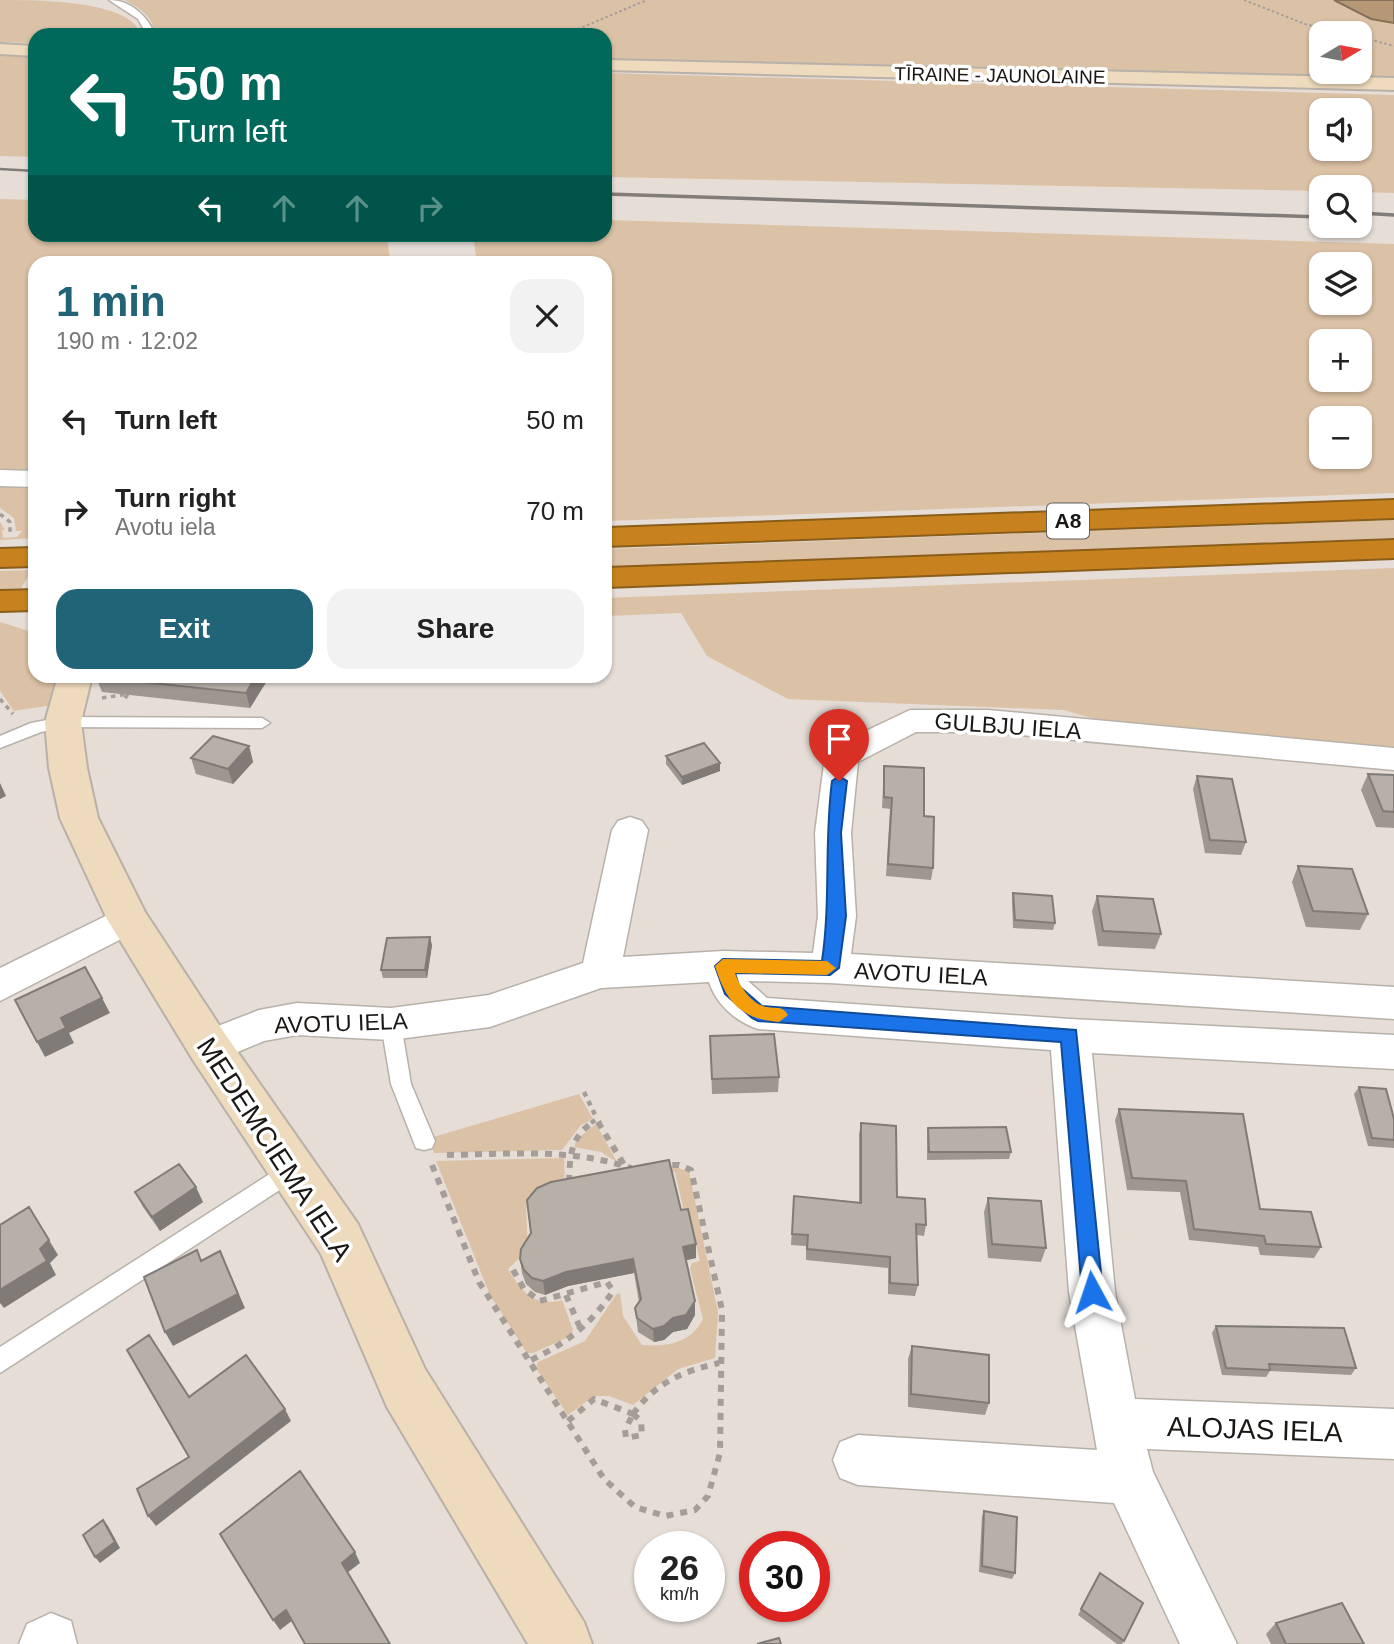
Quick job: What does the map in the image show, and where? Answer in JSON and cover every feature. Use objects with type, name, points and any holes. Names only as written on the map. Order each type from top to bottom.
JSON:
[{"type":"highway","name":"A8","points":[[612,537],[1394,509]]},
{"type":"highway","points":[[5,548],[28,555]]},
{"type":"highway","name":"A8","points":[[612,578],[1394,549]]},
{"type":"highway","points":[[0,601],[28,600]]},
{"type":"main road","points":[[0,50],[28,51]]},
{"type":"main road","name":"TĪRAINE - JAUNOLAINE","points":[[612,65],[1394,84]]},
{"type":"main road","name":"MEDEMCIEMA IELA","points":[[73,683],[63,722],[68,768],[79,818],[128,919],[209,1047],[294,1168],[340,1240],[406,1388],[562,1644]]},
{"type":"street","points":[[0,478],[28,479]]},
{"type":"street","name":"GULBJU IELA","points":[[830,968],[837,916],[833,833],[842,756],[910,721],[988,721],[1394,759]]},
{"type":"street","points":[[600,973],[630,830]]},
{"type":"street","points":[[0,986],[128,919]]},
{"type":"street","points":[[723,966],[732,989],[758,1013],[1070,1035],[1394,1052]]},
{"type":"street","name":"AVOTU IELA","points":[[209,1047],[258,1026],[297,1019],[391,1024],[489,1011],[600,973],[723,966],[830,968],[1394,1003]]},
{"type":"street","points":[[1070,1035],[1092,1292],[1115,1423],[1129,1478],[1209,1644]]},
{"type":"street","name":"ALOJAS IELA","points":[[1115,1423],[1394,1434]]},
{"type":"street","points":[[858,1460],[1129,1478]]},
{"type":"lane","points":[[113,0],[135,10],[149,28]]},
{"type":"lane","points":[[0,742],[37,727],[63,722],[262,723]]},
{"type":"lane","points":[[391,1024],[394,1061],[406,1107],[426,1148]]},
{"type":"lane","points":[[0,1361],[294,1168]]},
{"type":"path","points":[[581,28],[647,0]]},
{"type":"path","points":[[1244,0],[1309,25]]},
{"type":"path","points":[[1372,40],[1394,46]]},
{"type":"path","points":[[0,514],[10,522],[5,548]]},
{"type":"path","points":[[584,1092],[626,1168]]},
{"type":"path","points":[[569,1190],[568,1154],[576,1135],[597,1119]]},
{"type":"path","points":[[642,1168],[626,1168],[598,1157],[568,1154],[426,1148],[450,1216],[479,1282],[604,1479],[624,1501],[656,1516],[695,1512],[705,1503],[711,1489],[720,1450],[722,1415],[719,1363],[722,1311],[691,1170],[679,1165],[652,1167]]},
{"type":"path","points":[[513,1270],[524,1289],[540,1301],[566,1295],[583,1286],[607,1282],[613,1291],[594,1320],[581,1330],[576,1338],[529,1361]]},
{"type":"path","points":[[566,1295],[581,1330]]},
{"type":"path","points":[[568,1421],[594,1399],[610,1401],[631,1412],[680,1372],[719,1363]]},
{"type":"shaded area","points":[[0,0],[81,4],[120,15],[134,23],[137,28],[28,28],[28,43],[0,42]]},
{"type":"shaded area","points":[[125,0],[1334,0],[1371,19],[1394,23],[1394,77],[1372,77],[1372,21],[1309,21],[1309,75],[612,60],[612,28],[154,28],[149,18]]},
{"type":"shaded area","points":[[1334,0],[1394,0],[1394,23],[1371,19]]},
{"type":"shaded area","points":[[0,53],[28,54],[28,157],[0,156]]},
{"type":"shaded area","points":[[612,73],[1394,95],[1394,193],[1372,192],[1372,175],[1309,175],[1309,191],[612,177]]},
{"type":"shaded area","points":[[0,199],[28,200],[28,242],[388,242],[389,256],[28,256],[28,473],[0,472]]},
{"type":"shaded area","points":[[612,220],[1394,244],[1394,493],[612,521],[612,256],[476,256],[474,242],[612,242]]},
{"type":"shaded area","points":[[0,484],[28,484],[28,538],[0,540],[0,522],[5,530],[2,530],[3,538],[17,537],[22,531],[16,531],[14,518],[0,508]]},
{"type":"shaded area","points":[[1394,520],[1394,538],[612,567],[612,549]]},
{"type":"shaded area","points":[[1394,568],[1394,748],[1149,735],[1064,710],[788,699],[707,656],[681,613],[612,616],[612,598]]},
{"type":"shaded area","points":[[28,570],[28,577],[21,588],[0,589],[0,571]]},
{"type":"shaded area","points":[[0,622],[28,631],[28,683],[54,683],[52,705],[14,711],[0,691]]},
{"type":"shaded area","points":[[579,1094],[593,1119],[581,1125],[562,1150],[434,1153],[430,1138]]},
{"type":"shaded area","points":[[596,1124],[617,1162],[601,1152],[574,1147],[577,1139]]},
{"type":"shaded area","points":[[564,1158],[565,1190],[542,1198],[526,1208],[528,1250],[508,1269],[524,1291],[536,1300],[562,1300],[573,1330],[571,1336],[533,1353],[527,1353],[490,1295],[436,1161]]},
{"type":"shaded area","points":[[676,1167],[689,1172],[718,1312],[715,1358],[678,1369],[633,1405],[609,1396],[594,1396],[568,1415],[536,1368],[538,1362],[585,1341],[616,1295],[620,1293],[623,1316],[642,1345],[677,1342],[692,1333],[703,1319],[690,1269],[692,1263],[700,1261],[690,1220],[686,1220],[675,1172],[645,1178],[644,1173]]},
{"type":"building","points":[[152,683],[252,683],[246,693]]},
{"type":"building","points":[[213,736],[249,746],[228,769],[191,758]]},
{"type":"building","points":[[704,743],[720,763],[682,777],[666,756]]},
{"type":"building","points":[[884,766],[924,768],[924,816],[934,817],[933,868],[888,864],[892,798],[884,797]]},
{"type":"building","points":[[1368,774],[1394,775],[1394,812],[1383,811]]},
{"type":"building","points":[[1197,776],[1232,779],[1246,842],[1210,840]]},
{"type":"building","points":[[1298,866],[1352,869],[1368,914],[1313,911]]},
{"type":"building","points":[[1013,893],[1052,896],[1055,923],[1015,920]]},
{"type":"building","points":[[1097,896],[1153,899],[1161,934],[1103,931]]},
{"type":"building","points":[[430,937],[425,970],[381,970],[387,938]]},
{"type":"building","points":[[85,967],[102,998],[61,1018],[66,1028],[37,1042],[15,1000]]},
{"type":"building","points":[[774,1034],[779,1077],[712,1079],[710,1036]]},
{"type":"building","points":[[1359,1087],[1386,1089],[1394,1119],[1394,1140],[1372,1138]]},
{"type":"building","points":[[1119,1109],[1243,1114],[1260,1209],[1311,1212],[1321,1247],[1266,1244],[1264,1236],[1194,1229],[1186,1181],[1132,1178]]},
{"type":"building","points":[[861,1123],[896,1126],[897,1197],[925,1199],[926,1225],[916,1224],[918,1285],[890,1283],[890,1257],[807,1249],[808,1235],[792,1234],[794,1196],[861,1203]]},
{"type":"building","points":[[1006,1127],[1011,1152],[929,1152],[928,1128]]},
{"type":"building","points":[[669,1160],[681,1210],[688,1209],[696,1244],[683,1247],[695,1301],[686,1315],[673,1318],[664,1326],[653,1329],[637,1318],[635,1308],[641,1299],[633,1259],[566,1272],[543,1281],[532,1278],[524,1270],[520,1259],[521,1249],[531,1233],[527,1200],[537,1188],[551,1182]]},
{"type":"building","points":[[179,1164],[196,1187],[152,1217],[135,1192]]},
{"type":"building","points":[[988,1198],[1041,1201],[1046,1248],[992,1244]]},
{"type":"building","points":[[29,1207],[49,1240],[40,1249],[47,1261],[0,1290],[0,1225]]},
{"type":"building","points":[[197,1250],[201,1261],[220,1251],[238,1294],[165,1332],[144,1277]]},
{"type":"building","points":[[1216,1326],[1344,1328],[1356,1368],[1269,1364],[1270,1370],[1226,1368]]},
{"type":"building","points":[[149,1335],[189,1397],[246,1355],[285,1409],[148,1516],[137,1489],[189,1457],[127,1350]]},
{"type":"building","points":[[912,1346],[989,1355],[989,1403],[911,1394]]},
{"type":"building","points":[[300,1471],[355,1552],[342,1563],[390,1644],[305,1644],[286,1610],[273,1620],[220,1534]]},
{"type":"building","points":[[984,1511],[1017,1517],[1015,1573],[982,1566]]},
{"type":"building","points":[[103,1520],[115,1542],[95,1557],[83,1535]]},
{"type":"building","points":[[1100,1573],[1143,1603],[1124,1641],[1081,1609]]},
{"type":"building","points":[[1342,1603],[1364,1644],[1286,1644],[1276,1623]]},
{"type":"building","points":[[779,1638],[781,1644],[757,1644]]},
{"type":"railway","points":[[0,169],[28,171]]},
{"type":"railway","points":[[612,194],[1309,217]]},
{"type":"railway","points":[[1372,214],[1394,215]]},
{"type":"slow traffic","points":[[779,1015],[758,1013],[732,989],[723,966],[827,968]]},
{"type":"route","points":[[839,781],[833,833],[837,916],[830,968],[723,966],[732,989],[758,1013],[1070,1035],[1092,1292]]}]
